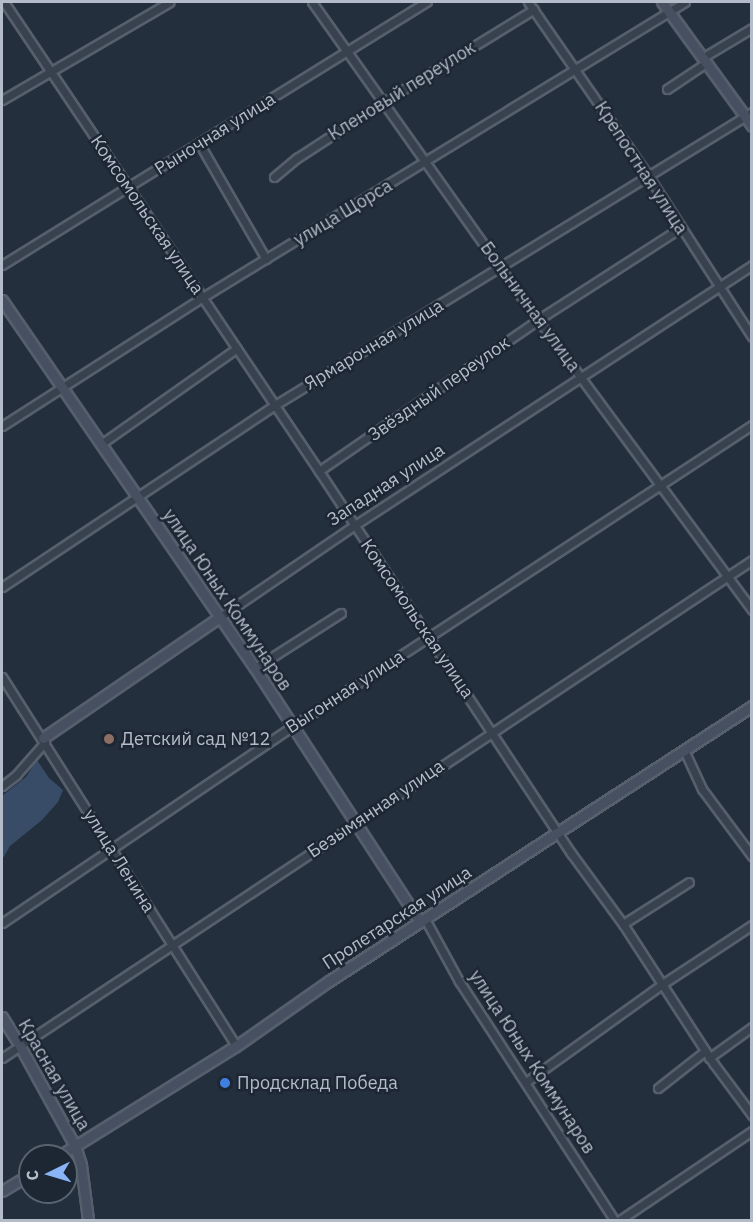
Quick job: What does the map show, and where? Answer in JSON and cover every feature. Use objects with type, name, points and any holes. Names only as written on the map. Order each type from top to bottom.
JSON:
[{"type":"street","name":"Комсомольская улица","points":[[4,2],[623,924],[707,1054],[752,1116]]},
{"type":"street","points":[[2,100],[170,2]]},
{"type":"street","name":"Больничная улица","points":[[312,2],[500,268],[752,610]]},
{"type":"street","name":"Рыночная улица","points":[[2,265],[427,2]]},
{"type":"street","name":"Крепостная улица","points":[[528,2],[649,177],[752,337]]},
{"type":"street","points":[[662,2],[704,61],[748,115],[752,126]]},
{"type":"street","name":"улица Щорса","points":[[2,426],[203,297],[426,163],[574,67],[685,2]]},
{"type":"street","name":"Кленовый переулок","points":[[274,177],[297,158],[383,102],[534,9]]},
{"type":"street","points":[[667,89],[752,28]]},
{"type":"street","name":"Ярмарочная улица","points":[[2,587],[275,405],[748,115]]},
{"type":"street","points":[[199,143],[266,260]]},
{"type":"street","name":"Звёздный переулок","points":[[320,471],[539,319],[680,228]]},
{"type":"street","name":"Западная улица","points":[[44,740],[355,525],[752,265]]},
{"type":"street","name":"улица Юных Коммунаров","points":[[2,300],[255,668],[422,920],[614,1221]]},
{"type":"street","points":[[101,444],[237,348]]},
{"type":"street","name":"Выгонная улица","points":[[2,923],[293,726],[752,425]]},
{"type":"street","name":"Безымянная улица","points":[[2,1058],[174,946],[356,822],[752,560]]},
{"type":"street","points":[[255,668],[341,613]]},
{"type":"street","name":"улица Ленина","points":[[2,677],[236,1046]]},
{"type":"street","name":"Пролетарская улица","points":[[78,1144],[236,1046],[422,920],[752,706]]},
{"type":"street","points":[[2,786],[16,775],[44,740]]},
{"type":"street","points":[[684,750],[702,789],[752,856]]},
{"type":"street","points":[[623,924],[689,882]]},
{"type":"street","points":[[526,1082],[661,985],[752,925]]},
{"type":"street","name":"Красная улица","points":[[2,1017],[74,1144]]},
{"type":"street","points":[[658,1088],[707,1054],[752,1027]]},
{"type":"street","points":[[620,1221],[752,1131]]},
{"type":"street","name":"Красная улица","points":[[78,1156],[88,1221]]},
{"type":"street","points":[[2,1191],[18,1181]]},
{"type":"water","points":[[37,760],[49,778],[63,790],[58,802],[42,820],[10,846],[2,860],[2,796],[26,777]]},
{"type":"place","name":"Детский сад №12","points":[[109,739]]},
{"type":"place","name":"Продсклад Победа","points":[[225,1083]]}]
